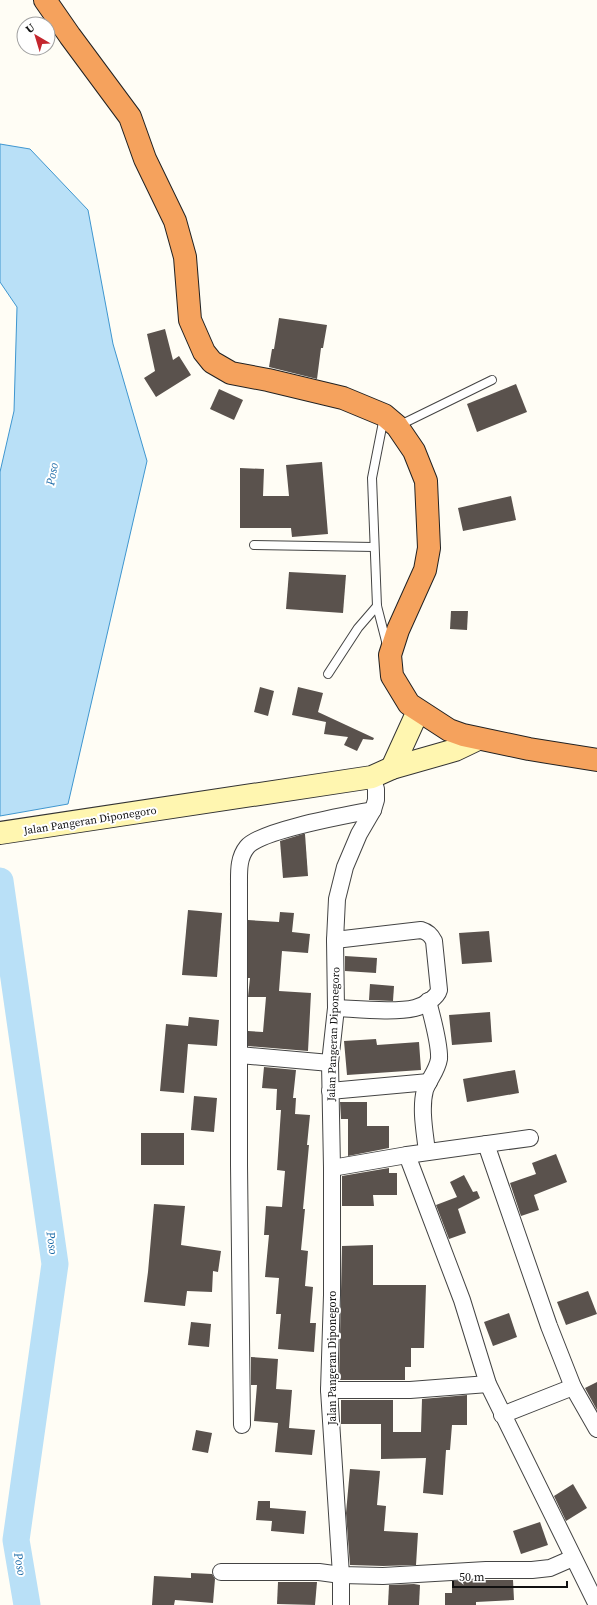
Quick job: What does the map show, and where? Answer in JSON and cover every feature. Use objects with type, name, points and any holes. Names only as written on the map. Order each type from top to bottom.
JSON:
[{"type":"highway","points":[[45,0],[130,117],[145,159],[175,221],[185,257],[190,320],[204,352],[212,362],[231,373],[268,380],[343,398],[391,420],[414,451],[426,481],[429,548],[425,570],[398,630],[390,655],[392,676],[409,704],[448,730],[478,739],[597,760]]},
{"type":"street","points":[[392,768],[418,711]]},
{"type":"street","points":[[372,777],[392,768],[455,750],[478,739]]},
{"type":"street","name":"Jalan Pangeran Diponegoro","points":[[0,834],[372,777],[376,789],[376,800],[373,810],[359,834],[345,867],[337,899],[335,940],[336,1008],[330,1063],[332,1295],[329,1390],[341,1575],[341,1605]]},
{"type":"street","points":[[242,1425],[239,870],[243,854],[252,843],[257,840],[300,825],[373,810]]},
{"type":"street","points":[[335,940],[421,930],[427,932],[434,941],[438,990],[436,996],[416,1008],[400,1010],[336,1008]]},
{"type":"street","points":[[426,1152],[423,1112],[425,1092],[434,1074],[439,1059],[428,1001]]},
{"type":"street","points":[[239,1055],[330,1063]]},
{"type":"street","points":[[330,1091],[429,1082]]},
{"type":"street","points":[[332,1168],[426,1152],[530,1138]]},
{"type":"street","points":[[486,1144],[549,1326],[572,1387],[597,1429]]},
{"type":"street","points":[[407,1155],[462,1300],[488,1384],[502,1415],[520,1446],[597,1605]]},
{"type":"street","points":[[329,1390],[410,1390],[488,1384]]},
{"type":"street","points":[[502,1415],[572,1387]]},
{"type":"street","points":[[221,1572],[318,1572],[341,1575],[383,1576],[486,1570],[532,1570],[550,1568],[573,1558]]},
{"type":"lane","points":[[390,655],[377,606],[372,478],[391,420],[492,380]]},
{"type":"lane","points":[[254,545],[374,547]]},
{"type":"lane","points":[[328,674],[358,628],[377,606]]},
{"type":"water","points":[[0,144],[30,149],[88,210],[113,344],[147,461],[68,804],[0,816],[0,472],[14,411],[17,307],[0,282]]},
{"type":"building","points":[[279,318],[327,325],[323,348],[321,348],[317,379],[269,367],[272,349],[274,349]]},
{"type":"building","points":[[165,329],[173,360],[179,356],[191,375],[156,397],[144,378],[155,371],[147,334]]},
{"type":"building","points":[[516,384],[527,412],[477,432],[467,404]]},
{"type":"building","points":[[219,389],[243,400],[234,420],[210,409]]},
{"type":"building","points":[[322,462],[328,534],[292,537],[291,528],[240,528],[240,468],[264,469],[263,496],[289,496],[286,465]]},
{"type":"building","points":[[511,496],[516,520],[463,531],[458,508]]},
{"type":"building","points":[[289,572],[346,575],[343,613],[286,609]]},
{"type":"building","points":[[451,611],[468,611],[467,630],[450,629]]},
{"type":"building","points":[[260,687],[274,691],[268,716],[254,712]]},
{"type":"building","points":[[298,687],[323,693],[318,712],[374,738],[373,740],[363,739],[357,751],[344,745],[348,737],[324,734],[326,722],[292,715]]},
{"type":"building","points":[[305,834],[308,876],[283,878],[280,841]]},
{"type":"building","points":[[188,910],[222,913],[217,977],[182,975]]},
{"type":"building","points":[[280,912],[294,913],[292,932],[310,934],[308,953],[282,951],[279,991],[311,993],[308,1051],[248,1046],[248,1031],[263,1032],[266,997],[248,997],[250,978],[248,978],[248,920],[279,922]]},
{"type":"building","points":[[489,931],[492,962],[462,964],[459,933]]},
{"type":"building","points":[[345,956],[377,958],[376,973],[345,971]]},
{"type":"building","points":[[370,984],[394,986],[393,1001],[369,1000]]},
{"type":"building","points":[[490,1012],[492,1042],[452,1045],[449,1015]]},
{"type":"building","points":[[189,1017],[219,1020],[217,1046],[188,1044],[184,1093],[160,1091],[166,1024],[188,1026]]},
{"type":"building","points":[[376,1039],[377,1045],[419,1042],[421,1070],[347,1075],[344,1041]]},
{"type":"building","points":[[264,1067],[296,1070],[293,1098],[296,1098],[295,1114],[310,1115],[307,1145],[309,1145],[303,1209],[305,1209],[301,1250],[308,1251],[305,1286],[313,1287],[310,1323],[316,1323],[314,1352],[278,1349],[281,1314],[276,1314],[279,1278],[265,1277],[269,1235],[264,1235],[266,1206],[282,1207],[285,1171],[277,1170],[281,1110],[276,1110],[277,1089],[262,1088]]},
{"type":"building","points":[[515,1070],[519,1093],[467,1102],[463,1079]]},
{"type":"building","points":[[194,1096],[217,1098],[214,1132],[191,1130]]},
{"type":"building","points":[[340,1102],[367,1102],[367,1126],[389,1126],[389,1148],[348,1156],[348,1119],[341,1119]]},
{"type":"building","points":[[141,1133],[184,1133],[184,1165],[141,1165]]},
{"type":"building","points":[[556,1154],[567,1182],[534,1195],[539,1210],[521,1216],[510,1183],[536,1174],[532,1163]]},
{"type":"building","points":[[389,1168],[389,1173],[397,1173],[397,1195],[373,1195],[374,1206],[342,1206],[342,1176]]},
{"type":"building","points":[[464,1175],[473,1192],[477,1191],[480,1198],[458,1209],[466,1233],[449,1239],[436,1205],[457,1197],[450,1182]]},
{"type":"building","points":[[154,1204],[185,1206],[181,1245],[221,1251],[218,1272],[213,1271],[212,1292],[187,1291],[185,1306],[144,1302]]},
{"type":"building","points":[[373,1245],[373,1285],[426,1285],[424,1348],[411,1348],[411,1367],[405,1367],[405,1380],[339,1380],[342,1246]]},
{"type":"building","points":[[588,1291],[597,1314],[566,1325],[557,1302]]},
{"type":"building","points":[[509,1313],[517,1337],[493,1346],[484,1322]]},
{"type":"building","points":[[191,1322],[211,1324],[209,1347],[188,1345]]},
{"type":"building","points":[[251,1357],[278,1359],[276,1389],[292,1390],[289,1428],[315,1430],[312,1455],[275,1452],[278,1423],[254,1421],[257,1385],[251,1385]]},
{"type":"building","points":[[597,1382],[597,1410],[585,1388]]},
{"type":"building","points":[[467,1395],[467,1425],[452,1425],[450,1450],[446,1450],[443,1495],[423,1493],[426,1458],[381,1459],[381,1424],[341,1424],[341,1400],[393,1400],[393,1432],[421,1432],[422,1399]]},
{"type":"building","points":[[196,1430],[212,1433],[208,1453],[192,1450]]},
{"type":"building","points":[[350,1469],[380,1471],[377,1505],[386,1506],[384,1531],[418,1533],[416,1565],[350,1565],[346,1513]]},
{"type":"building","points":[[573,1484],[587,1508],[566,1521],[554,1496]]},
{"type":"building","points":[[258,1501],[270,1501],[270,1508],[306,1511],[304,1534],[271,1531],[272,1521],[256,1520]]},
{"type":"building","points":[[540,1522],[548,1545],[521,1554],[513,1531]]},
{"type":"building","points":[[191,1573],[212,1574],[215,1579],[213,1603],[175,1600],[174,1605],[152,1605],[154,1576],[191,1578]]},
{"type":"building","points":[[513,1580],[514,1600],[476,1602],[476,1605],[445,1605],[445,1593],[452,1593],[452,1581]]},
{"type":"building","points":[[278,1582],[317,1582],[315,1605],[277,1604]]},
{"type":"building","points":[[389,1585],[420,1585],[419,1605],[388,1605]]},
{"type":"waterway","name":"Poso","points":[[0,881],[55,1264],[16,1540],[27,1605]]}]
